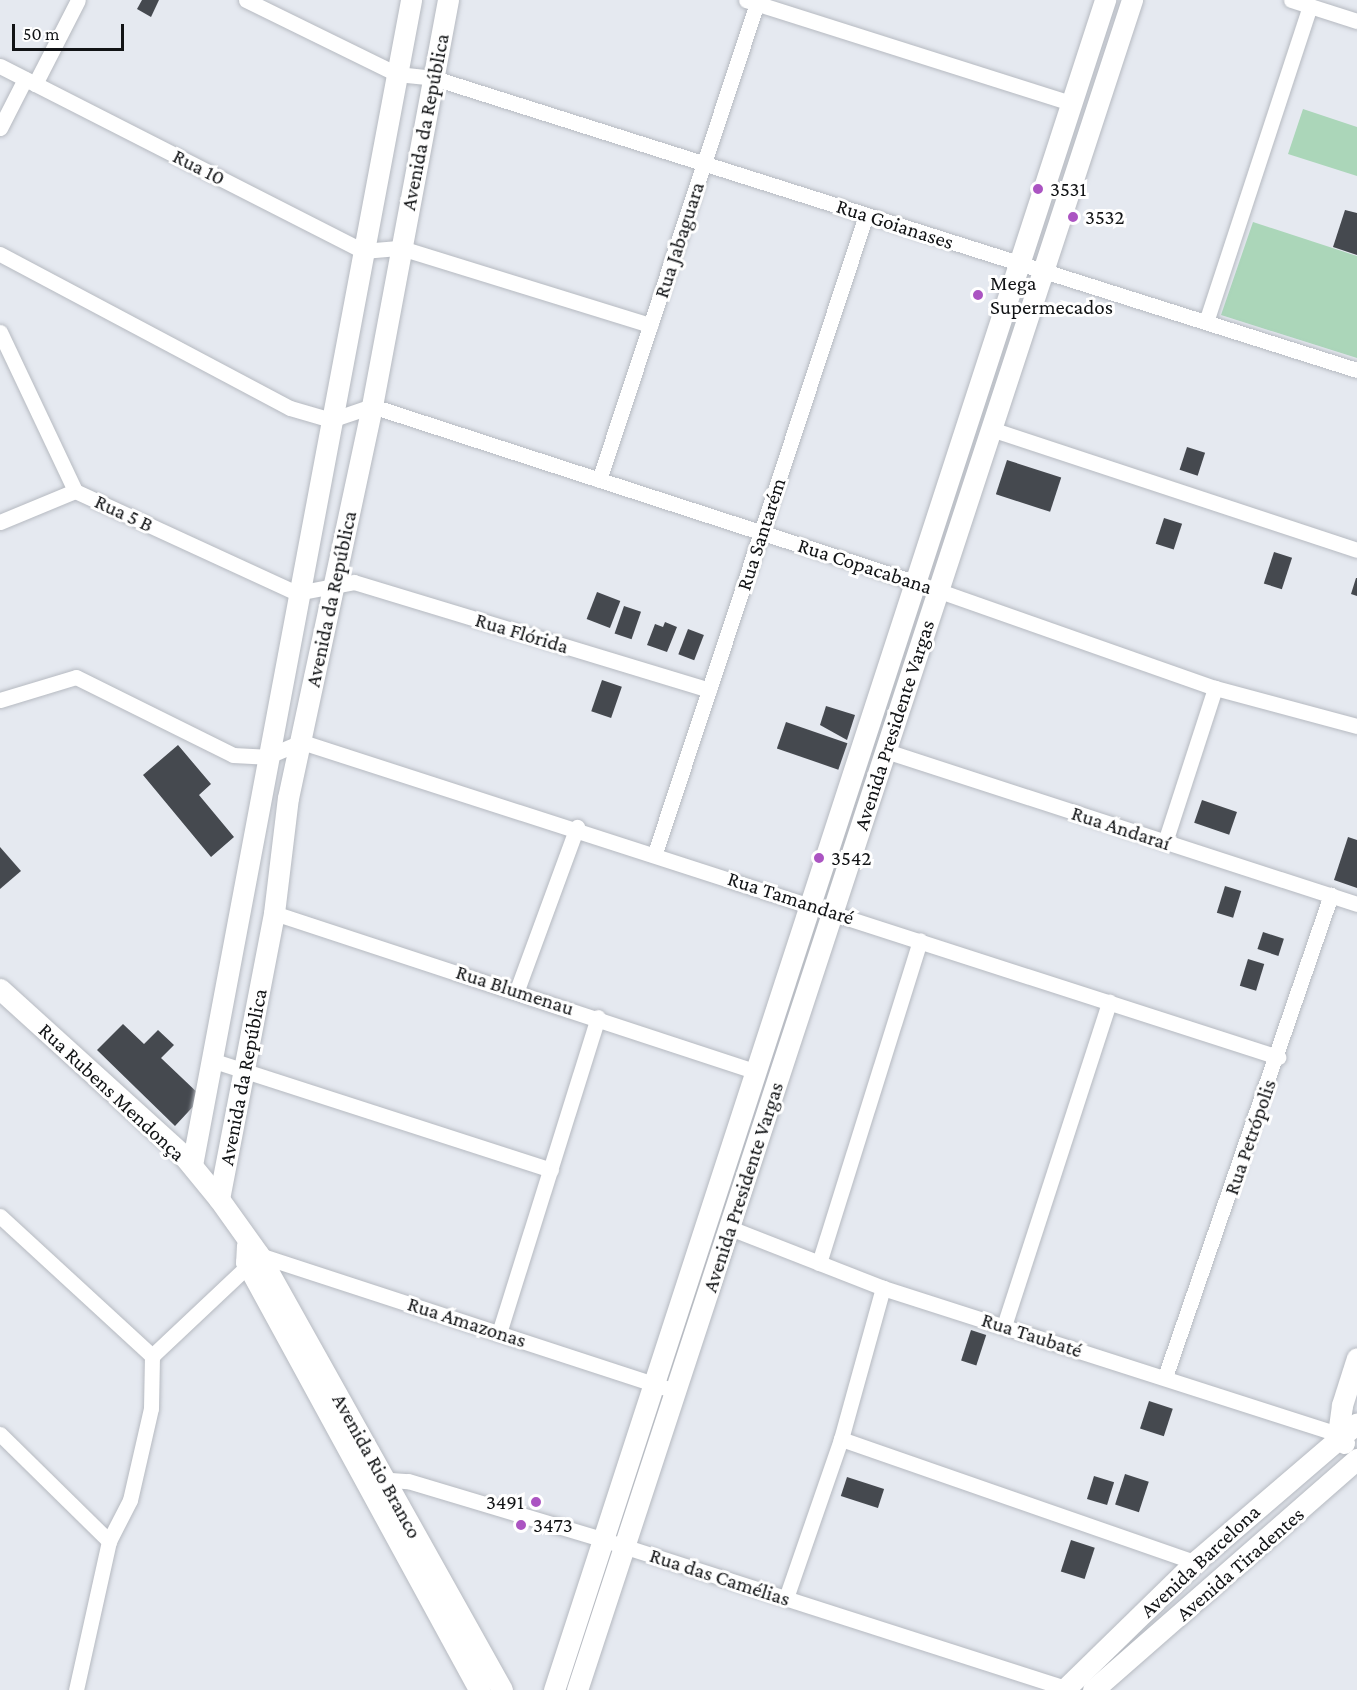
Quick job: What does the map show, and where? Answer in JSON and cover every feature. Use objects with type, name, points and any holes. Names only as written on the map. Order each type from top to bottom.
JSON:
[{"type":"street","points":[[0,128],[78,0]]},
{"type":"street","name":"Rua Goianases","points":[[246,0],[397,74],[434,78],[1357,370]]},
{"type":"street","name":"Avenida da República","points":[[192,1165],[214,1061],[266,757],[411,0]]},
{"type":"street","name":"Avenida da República","points":[[219,1199],[246,1070],[274,913],[288,798],[303,742],[333,583],[372,406],[448,0]]},
{"type":"street","name":"Avenida Presidente Vargas","points":[[554,1690],[650,1382],[1105,0]]},
{"type":"street","name":"Avenida Presidente Vargas","points":[[577,1690],[1132,0]]},
{"type":"street","points":[[1291,0],[1357,21]]},
{"type":"street","points":[[753,1],[1071,103]]},
{"type":"street","name":"Rua Jabaguara","points":[[600,480],[704,163],[753,1]]},
{"type":"street","points":[[1206,322],[1310,6]]},
{"type":"street","name":"Rua 10","points":[[0,66],[363,251]]},
{"type":"street","name":"Rua Santarém","points":[[655,853],[866,215]]},
{"type":"street","points":[[363,251],[401,248],[650,325]]},
{"type":"street","points":[[0,254],[290,408],[331,420],[372,406]]},
{"type":"street","name":"Rua 5 B","points":[[0,332],[75,491],[297,593]]},
{"type":"street","name":"Rua Copacabana","points":[[372,406],[939,590],[1215,688],[1357,726]]},
{"type":"street","points":[[991,429],[1357,550]]},
{"type":"street","points":[[0,522],[75,491]]},
{"type":"street","name":"Rua Flórida","points":[[333,583],[354,582],[709,690]]},
{"type":"street","points":[[297,593],[333,583]]},
{"type":"street","points":[[0,700],[76,677],[233,755],[266,757],[303,742]]},
{"type":"street","points":[[1165,842],[1215,688]]},
{"type":"street","name":"Rua Tamandaré","points":[[303,742],[577,827],[1278,1057]]},
{"type":"street","name":"Rua Andaraí","points":[[886,752],[1357,904]]},
{"type":"street","points":[[517,990],[577,827]]},
{"type":"street","name":"Rua Petrópolis","points":[[1165,1377],[1278,1057],[1330,895]]},
{"type":"street","name":"Rua Blumenau","points":[[274,913],[517,990],[754,1071]]},
{"type":"street","points":[[819,1263],[920,940]]},
{"type":"street","name":"Rua Rubens Mendonça","points":[[0,989],[192,1165],[219,1199]]},
{"type":"street","points":[[1004,1326],[1109,1002]]},
{"type":"street","points":[[499,1333],[598,1017]]},
{"type":"street","points":[[214,1061],[551,1170]]},
{"type":"street","name":"Avenida Rio Branco","points":[[219,1199],[376,1479],[502,1690]]},
{"type":"street","points":[[0,1216],[153,1356]]},
{"type":"street","name":"Rua Taubaté","points":[[730,1228],[883,1288],[1338,1434]]},
{"type":"street","points":[[76,1690],[109,1541],[130,1500],[151,1408],[153,1356],[250,1254]]},
{"type":"street","name":"Rua Amazonas","points":[[250,1254],[674,1391]]},
{"type":"street","points":[[786,1598],[841,1439],[883,1288]]},
{"type":"street","points":[[1356,1459],[1338,1434],[1357,1358]]},
{"type":"street","points":[[1338,1434],[1357,1423]]},
{"type":"street","points":[[0,1434],[109,1541]]},
{"type":"street","name":"Avenida Barcelona","points":[[1067,1690],[1195,1562],[1338,1434]]},
{"type":"street","points":[[841,1439],[1195,1562]]},
{"type":"street","name":"Avenida Tiradentes","points":[[1093,1690],[1356,1459]]},
{"type":"street","name":"Avenida Rio Branco","points":[[376,1479],[479,1690]]},
{"type":"street","name":"Rua das Camélias","points":[[376,1479],[602,1539],[1067,1690]]},
{"type":"green space","points":[[1303,109],[1357,127],[1357,176],[1288,154]]},
{"type":"green space","points":[[1253,222],[1357,256],[1357,358],[1221,315]]},
{"type":"building","points":[[142,0],[159,0],[151,17],[137,9]]},
{"type":"building","points":[[1345,210],[1357,213],[1357,255],[1333,247]]},
{"type":"building","points":[[1187,447],[1205,453],[1198,476],[1180,470]]},
{"type":"building","points":[[1007,460],[1061,478],[1050,512],[996,494]]},
{"type":"building","points":[[1164,518],[1182,524],[1174,550],[1156,544]]},
{"type":"building","points":[[1274,552],[1292,558],[1282,589],[1264,583]]},
{"type":"building","points":[[1357,578],[1357,596],[1351,594]]},
{"type":"building","points":[[597,592],[620,601],[610,628],[587,619]]},
{"type":"building","points":[[624,606],[641,612],[632,639],[615,633]]},
{"type":"building","points":[[665,622],[677,627],[667,652],[647,645],[655,624],[663,627]]},
{"type":"building","points":[[688,629],[704,635],[694,660],[678,654]]},
{"type":"building","points":[[602,680],[622,687],[611,718],[591,711]]},
{"type":"building","points":[[826,706],[855,715],[847,740],[820,725]]},
{"type":"building","points":[[786,722],[847,743],[838,770],[777,748]]},
{"type":"building","points":[[178,745],[211,784],[199,795],[234,837],[211,857],[143,775]]},
{"type":"building","points":[[1202,800],[1237,812],[1229,835],[1194,823]]},
{"type":"building","points":[[1348,837],[1357,840],[1357,888],[1334,880]]},
{"type":"building","points":[[0,847],[21,871],[0,889]]},
{"type":"building","points":[[1225,886],[1241,891],[1233,918],[1217,913]]},
{"type":"building","points":[[1263,932],[1284,939],[1278,956],[1257,949]]},
{"type":"building","points":[[1248,959],[1264,964],[1256,991],[1240,986]]},
{"type":"building","points":[[123,1024],[144,1044],[158,1030],[174,1045],[161,1058],[202,1097],[175,1126],[97,1050]]},
{"type":"building","points":[[971,1330],[986,1335],[976,1365],[961,1360]]},
{"type":"building","points":[[1149,1401],[1173,1409],[1164,1436],[1140,1429]]},
{"type":"building","points":[[1125,1474],[1149,1482],[1139,1512],[1115,1504]]},
{"type":"building","points":[[1094,1476],[1114,1482],[1107,1505],[1087,1499]]},
{"type":"building","points":[[847,1477],[884,1489],[878,1508],[841,1496]]},
{"type":"building","points":[[1071,1540],[1095,1548],[1085,1579],[1061,1571]]},
{"type":"place","name":"3531","points":[[1038,189]]},
{"type":"place","name":"3532","points":[[1073,217]]},
{"type":"place","name":"Mega Supermecados","points":[[978,295]]},
{"type":"place","name":"3542","points":[[819,858]]},
{"type":"place","name":"3491","points":[[536,1502]]},
{"type":"place","name":"3473","points":[[521,1525]]}]
